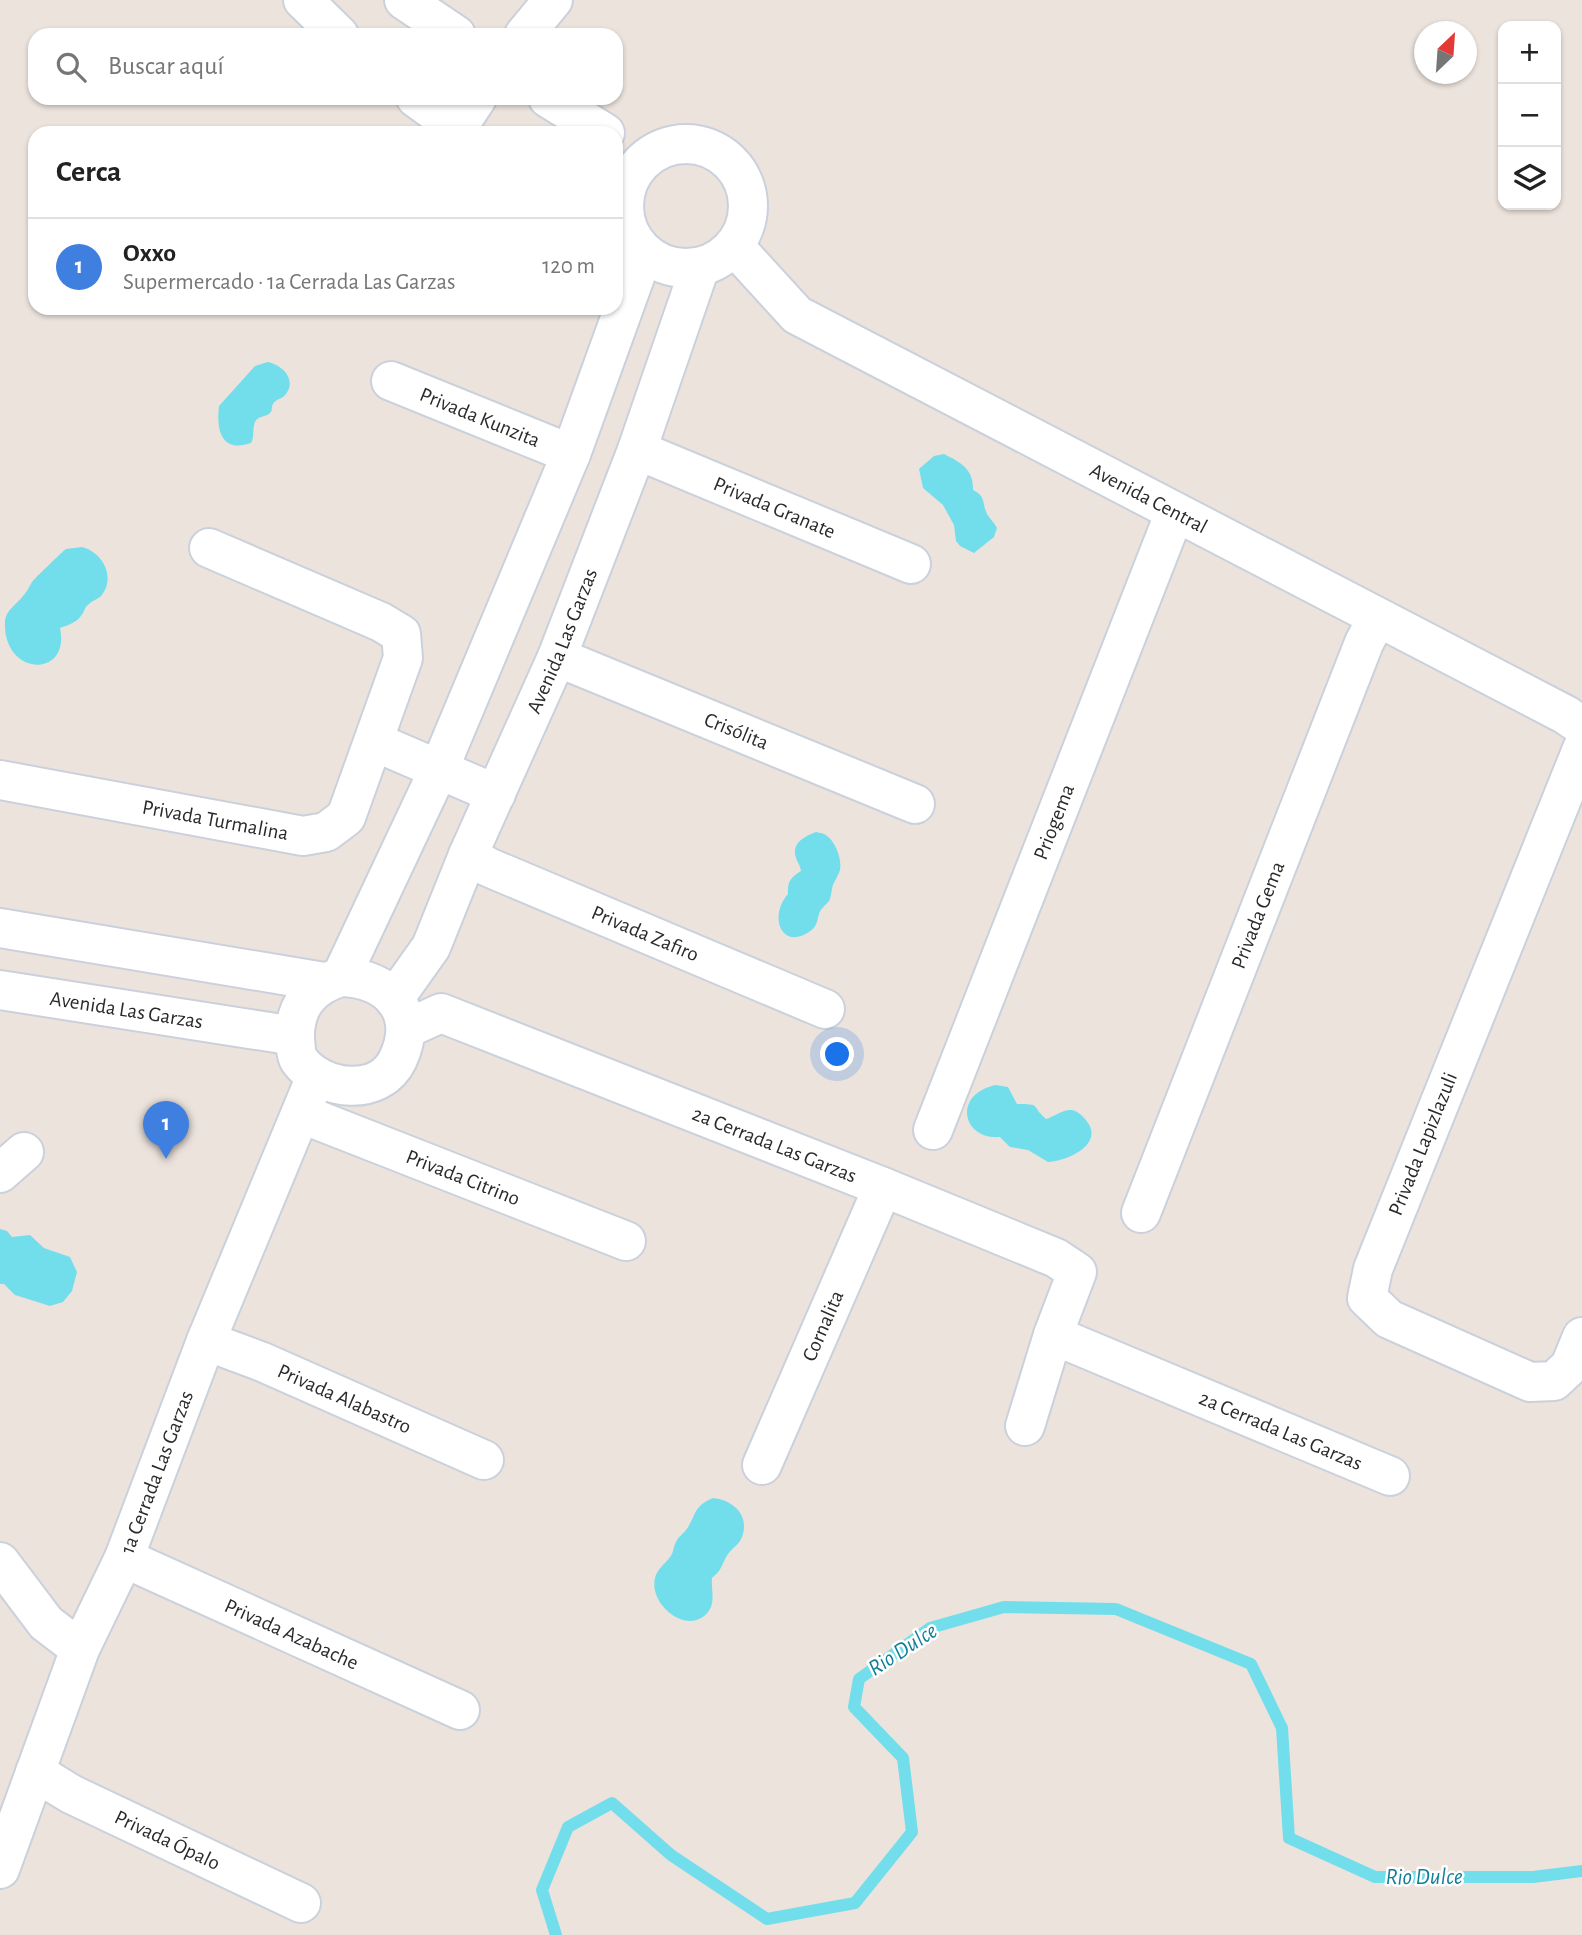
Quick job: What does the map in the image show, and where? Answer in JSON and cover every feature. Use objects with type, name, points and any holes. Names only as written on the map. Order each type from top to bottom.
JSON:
[{"type":"street","points":[[303,0],[332,28]]},
{"type":"street","points":[[404,0],[446,28]]},
{"type":"street","points":[[530,28],[553,0]]},
{"type":"street","points":[[432,105],[466,120]]},
{"type":"street","points":[[559,105],[594,126]]},
{"type":"street","points":[[623,201],[633,173],[631,148],[687,144],[709,148],[726,157],[739,172],[746,190],[749,210],[744,229],[734,246],[719,258],[700,267],[681,268],[662,263],[644,252],[623,219]]},
{"type":"street","name":"Avenida Central","points":[[734,246],[797,315],[1566,715],[1582,726]]},
{"type":"street","points":[[623,310],[644,252]]},
{"type":"street","name":"Avenida Las Garzas","points":[[316,1076],[349,1087],[368,1084],[384,1076],[396,1063],[403,1046],[400,1014],[557,657],[637,450],[700,267]]},
{"type":"street","points":[[316,1076],[298,1058],[294,1027],[299,1009],[309,993],[333,979],[439,769],[571,454],[621,315]]},
{"type":"street","name":"Privada Kunzita","points":[[391,381],[571,454]]},
{"type":"street","name":"Privada Granate","points":[[637,450],[911,564]]},
{"type":"street","name":"Priogema","points":[[933,1130],[1175,512]]},
{"type":"street","name":"Privada Turmalina","points":[[0,780],[303,836],[326,832],[346,817],[403,658],[401,634],[381,622],[209,548]]},
{"type":"street","name":"Privada Gema","points":[[1141,1213],[1359,656],[1377,618]]},
{"type":"street","name":"Crisólita","points":[[557,657],[915,804]]},
{"type":"street","points":[[375,742],[496,794]]},
{"type":"street","name":"Privada Lapizlazuli","points":[[1582,749],[1373,1269],[1367,1298],[1390,1319],[1530,1382],[1554,1381],[1570,1366],[1582,1337]]},
{"type":"street","name":"Privada Zafiro","points":[[468,855],[488,867],[825,1009]]},
{"type":"street","points":[[0,928],[333,979],[361,977],[378,984],[400,1014]]},
{"type":"street","name":"Avenida Las Garzas","points":[[0,990],[295,1036]]},
{"type":"street","name":"2a Cerrada Las Garzas","points":[[400,1014],[441,1013],[1056,1258],[1077,1272],[1053,1335],[1025,1426]]},
{"type":"street","name":"1a Cerrada Las Garzas","points":[[0,1866],[80,1649],[124,1558],[206,1341],[316,1076]]},
{"type":"street","name":"Privada Citrino","points":[[302,1114],[626,1241]]},
{"type":"street","name":"Cornalita","points":[[762,1465],[883,1187]]},
{"type":"street","name":"2a Cerrada Las Garzas","points":[[1053,1335],[1390,1476]]},
{"type":"street","name":"Privada Alabastro","points":[[206,1341],[260,1361],[484,1460]]},
{"type":"street","name":"Privada Azabache","points":[[124,1558],[460,1710]]},
{"type":"street","points":[[0,1562],[46,1622],[80,1649]]},
{"type":"street","name":"Privada Ópalo","points":[[36,1772],[72,1794],[301,1903]]},
{"type":"water","points":[[268,362],[283,369],[289,378],[289,388],[285,396],[273,404],[269,414],[256,420],[251,443],[233,445],[223,438],[220,431],[219,406],[255,366]]},
{"type":"water","points":[[944,454],[968,471],[973,490],[982,497],[987,514],[997,528],[994,537],[974,553],[956,541],[954,525],[943,505],[923,488],[919,469],[934,456]]},
{"type":"water","points":[[82,547],[101,559],[107,573],[106,588],[101,596],[86,606],[79,619],[60,628],[61,645],[56,656],[47,663],[36,665],[24,661],[14,653],[7,639],[7,614],[34,580],[66,549]]},
{"type":"water","points":[[816,832],[826,835],[833,842],[839,856],[840,870],[830,899],[821,910],[814,928],[800,936],[792,937],[785,934],[781,928],[779,912],[788,894],[790,880],[801,871],[795,849],[802,839]]},
{"type":"water","points":[[996,1085],[1008,1087],[1017,1104],[1035,1106],[1046,1119],[1065,1111],[1078,1112],[1091,1128],[1088,1143],[1074,1154],[1048,1162],[1028,1150],[1010,1147],[1000,1137],[987,1136],[977,1131],[967,1116],[968,1106],[973,1097],[982,1090]]},
{"type":"water","points":[[0,1229],[7,1231],[12,1237],[30,1235],[44,1248],[70,1257],[77,1272],[72,1291],[63,1302],[50,1306],[15,1295],[4,1284],[0,1284]]},
{"type":"water","points":[[713,1498],[727,1502],[738,1510],[744,1522],[744,1529],[739,1542],[712,1578],[713,1598],[710,1609],[693,1621],[683,1620],[673,1615],[658,1599],[655,1578],[698,1508]]},
{"type":"waterway","name":"Rio Dulce","points":[[556,1935],[542,1890],[568,1827],[612,1803],[671,1855],[767,1919],[855,1903],[912,1832],[903,1758],[854,1707],[859,1679],[930,1628],[1004,1607],[1116,1609],[1251,1664],[1282,1728],[1289,1838],[1375,1877],[1533,1877],[1582,1871]]},
{"type":"place","name":"Oxxo","points":[[166,1159]]}]
